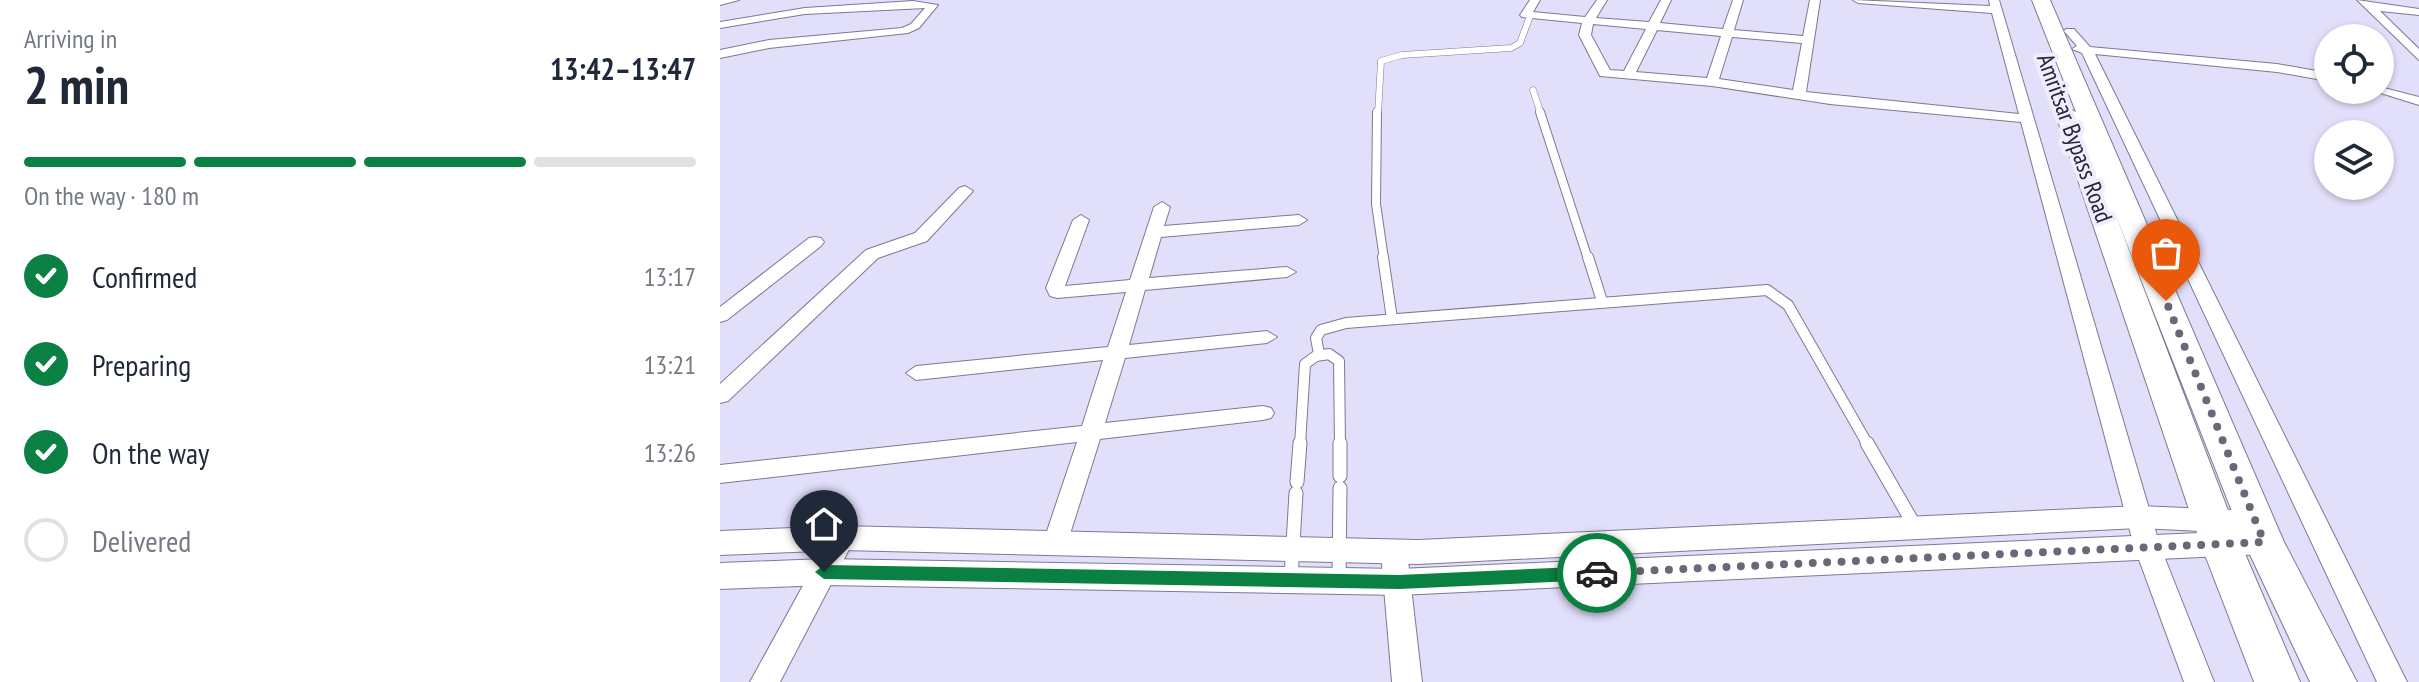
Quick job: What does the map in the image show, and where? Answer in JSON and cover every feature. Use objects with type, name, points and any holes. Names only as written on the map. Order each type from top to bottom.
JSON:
[{"type":"highway","points":[[2041,0],[2069,43]]},
{"type":"highway","name":"Amritsar Bypass Road","points":[[2059,0],[2069,43],[2260,532],[2334,682]]},
{"type":"highway","name":"Amritsar Bypass Road","points":[[2004,3],[2091,177],[2216,532],[2277,682]]},
{"type":"street","points":[[720,2],[734,0]]},
{"type":"street","points":[[1535,0],[1526,14],[1530,16],[1808,40]]},
{"type":"street","points":[[1602,0],[1588,21],[1586,40],[1601,70],[1628,76],[1799,93],[1830,100],[2029,119]]},
{"type":"street","points":[[1628,76],[1666,0]]},
{"type":"street","points":[[1712,82],[1738,0]]},
{"type":"street","points":[[1799,93],[1815,0]]},
{"type":"street","points":[[1858,0],[2004,3],[2029,119],[2143,532],[2199,682]]},
{"type":"street","points":[[2365,4],[2419,12]]},
{"type":"street","points":[[2365,4],[2419,56]]},
{"type":"street","points":[[720,25],[817,10],[933,5],[915,26],[904,31],[781,43],[720,54]]},
{"type":"street","points":[[2069,43],[2314,75]]},
{"type":"street","points":[[2069,43],[2392,682]]},
{"type":"street","points":[[2394,94],[2419,101]]},
{"type":"street","points":[[722,391],[872,254],[921,237],[965,191]]},
{"type":"street","points":[[1056,543],[1162,207]]},
{"type":"street","points":[[1081,220],[1055,288],[1057,292],[1287,272]]},
{"type":"street","points":[[1154,232],[1299,220]]},
{"type":"street","points":[[720,316],[815,242]]},
{"type":"street","points":[[916,373],[1267,337]]},
{"type":"street","points":[[720,474],[1263,413]]},
{"type":"street","points":[[1397,567],[1916,528],[2260,532]]},
{"type":"street","points":[[720,576],[824,572],[1290,580],[1339,566],[1397,567],[2143,532]]},
{"type":"street","points":[[765,682],[842,538]]},
{"type":"street","points":[[720,543],[842,538],[1293,549],[1339,566]]},
{"type":"street","points":[[1397,567],[1407,682]]},
{"type":"lane","points":[[1392,319],[1376,204],[1379,91],[1376,75],[1381,61],[1402,55],[1511,48],[1520,43],[1530,16]]},
{"type":"lane","points":[[1533,90],[1602,301]]},
{"type":"lane","points":[[1319,354],[1316,338],[1321,330],[1329,326],[1602,301],[1767,290],[1780,297],[1916,528]]},
{"type":"lane","points":[[1290,580],[1305,364],[1309,358],[1319,354],[1329,354],[1339,361],[1339,566]]},
{"type":"way so far","points":[[1597,573],[2264,542],[2166,301]]},
{"type":"route","points":[[824,572],[1399,582],[1597,573]]}]
